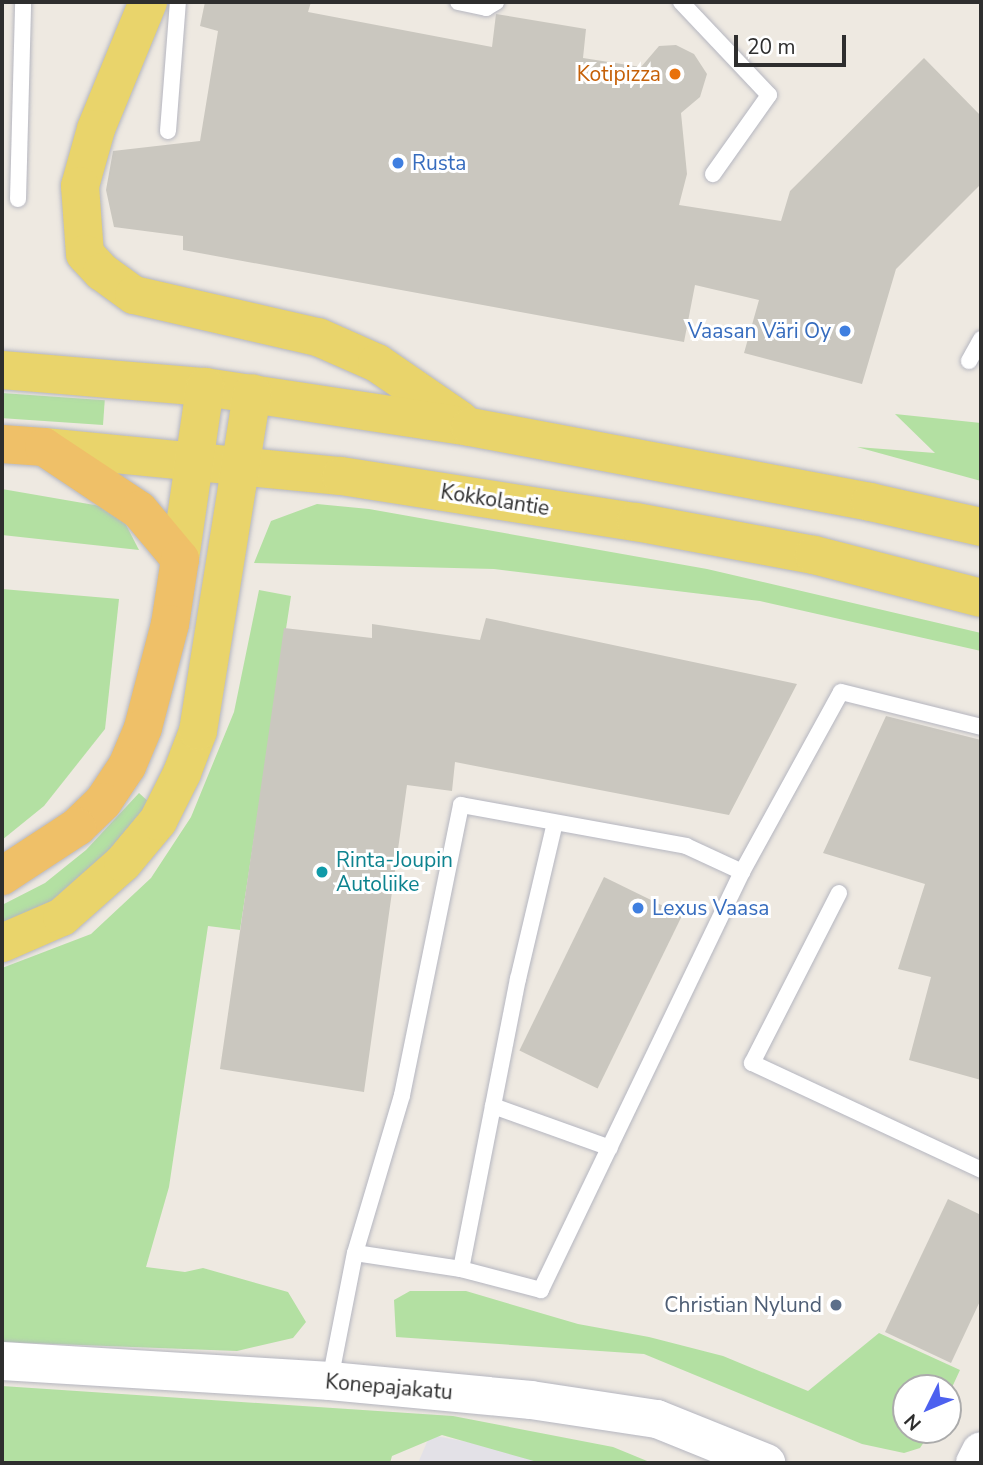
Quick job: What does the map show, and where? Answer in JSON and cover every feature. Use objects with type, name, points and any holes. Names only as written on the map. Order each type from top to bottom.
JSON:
[{"type":"highway","name":"Kokkolantie","points":[[2,443],[44,447]]},
{"type":"highway","points":[[2,876],[78,827],[103,802],[127,766],[143,728],[167,637],[180,559],[139,510],[44,447]]},
{"type":"main road","points":[[148,2],[96,129],[80,187],[85,254],[134,295],[317,337],[377,363],[470,426]]},
{"type":"main road","points":[[2,370],[205,387],[470,426],[857,499],[981,527]]},
{"type":"main road","points":[[180,559],[205,387]]},
{"type":"main road","points":[[2,943],[62,917],[123,863],[158,821],[198,731],[252,393]]},
{"type":"main road","name":"Kokkolantie","points":[[44,447],[341,476],[636,522],[814,555],[981,598]]},
{"type":"street","name":"Konepajakatu","points":[[2,1362],[330,1381],[531,1400],[657,1419],[766,1463]]},
{"type":"street","points":[[975,1463],[981,1451]]},
{"type":"lane","points":[[18,199],[23,2]]},
{"type":"lane","points":[[168,131],[178,2]]},
{"type":"lane","points":[[458,2],[486,8],[496,2]]},
{"type":"lane","points":[[681,2],[769,95],[713,174]]},
{"type":"lane","points":[[969,361],[981,339]]},
{"type":"lane","points":[[355,1253],[461,1269],[541,1290],[742,872],[841,692],[981,727]]},
{"type":"lane","points":[[330,1381],[355,1253],[402,1095],[461,805],[686,846],[742,872]]},
{"type":"lane","points":[[461,1269],[555,823]]},
{"type":"lane","points":[[839,893],[752,1063],[981,1170]]},
{"type":"lane","points":[[494,1106],[610,1147]]},
{"type":"shaded area","points":[[430,1435],[582,1463],[418,1463]]},
{"type":"green space","points":[[2,393],[105,400],[103,425],[2,418]]},
{"type":"green space","points":[[895,414],[981,423],[981,481],[857,447],[935,453]]},
{"type":"green space","points":[[2,489],[106,507],[123,519],[139,550],[2,535]]},
{"type":"green space","points":[[317,504],[369,509],[707,569],[981,633],[981,651],[760,601],[494,569],[254,563],[271,521]]},
{"type":"green space","points":[[2,589],[119,599],[105,729],[44,806],[2,840]]},
{"type":"green space","points":[[259,590],[291,596],[240,930],[208,926],[169,1187],[146,1267],[185,1272],[203,1268],[288,1292],[306,1322],[293,1338],[237,1351],[2,1342],[2,968],[91,934],[151,878],[191,817],[234,712]]},
{"type":"green space","points":[[139,793],[150,803],[89,878],[34,913],[2,924],[2,905],[45,883],[86,850]]},
{"type":"green space","points":[[410,1291],[466,1291],[578,1324],[649,1337],[723,1356],[808,1391],[879,1333],[960,1370],[958,1374],[892,1374],[892,1444],[923,1444],[920,1448],[904,1453],[862,1444],[644,1354],[396,1337],[394,1300]]},
{"type":"green space","points":[[2,1386],[453,1416],[613,1447],[652,1463],[541,1463],[442,1435],[392,1456],[390,1463],[2,1463]]},
{"type":"building","name":"Rusta","points":[[205,2],[311,2],[308,12],[492,47],[496,14],[586,29],[583,58],[641,67],[659,46],[676,45],[694,54],[707,74],[700,97],[681,113],[687,174],[679,205],[781,221],[790,191],[924,58],[981,116],[981,184],[896,269],[862,384],[744,353],[759,300],[695,285],[684,342],[183,250],[183,236],[114,227],[106,190],[113,151],[200,141],[218,31],[200,26]]},
{"type":"building","name":"Rinta-Joupin Autoliike","points":[[486,618],[797,684],[729,815],[455,762],[452,791],[407,785],[364,1092],[220,1069],[284,628],[372,638],[372,624],[480,640]]},
{"type":"building","points":[[886,716],[981,740],[981,1080],[909,1060],[931,977],[898,969],[925,884],[823,853]]},
{"type":"building","points":[[604,877],[682,915],[598,1089],[519,1050]]},
{"type":"building","points":[[948,1199],[981,1215],[981,1299],[951,1363],[885,1332]]},
{"type":"place","name":"Kotipizza","points":[[675,74]]},
{"type":"place","name":"Rusta","points":[[398,163]]},
{"type":"place","name":"Vaasan Väri Oy","points":[[845,331]]},
{"type":"place","name":"Rinta-Joupin Autoliike","points":[[322,872]]},
{"type":"place","name":"Lexus Vaasa","points":[[638,908]]},
{"type":"place","name":"Christian Nylund","points":[[836,1305]]}]
